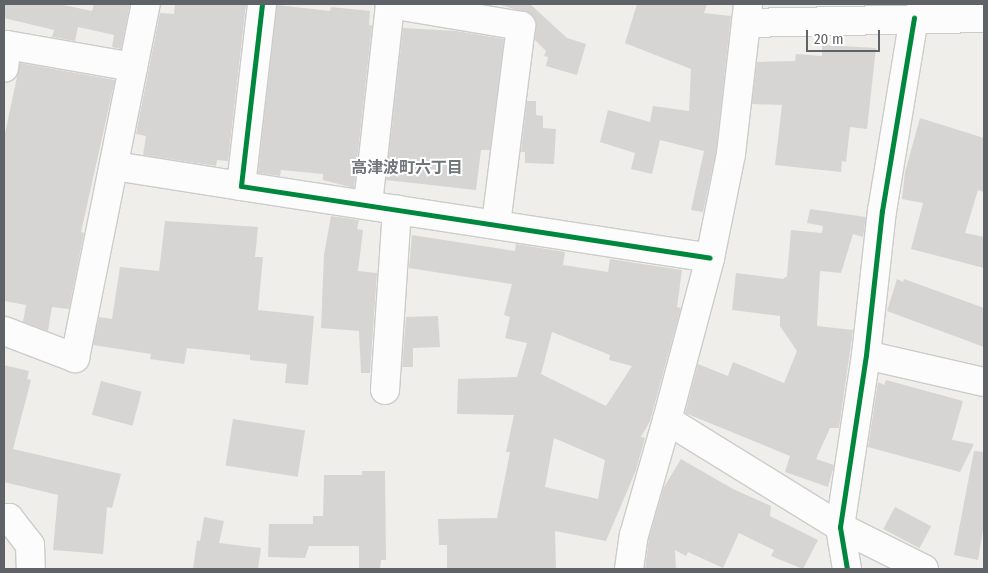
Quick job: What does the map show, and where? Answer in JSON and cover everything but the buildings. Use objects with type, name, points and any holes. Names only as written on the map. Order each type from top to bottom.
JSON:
[{"type":"street","points":[[4,330],[75,358],[116,166],[146,4]]},
{"type":"street","points":[[241,186],[262,4]]},
{"type":"street","points":[[386,4],[521,26],[496,224]]},
{"type":"street","points":[[368,204],[390,4]]},
{"type":"street","points":[[629,569],[634,535],[710,258],[731,154],[747,14],[984,18]]},
{"type":"street","points":[[847,569],[840,527],[866,355],[882,211],[914,18]]},
{"type":"street","points":[[4,68],[7,45],[133,67]]},
{"type":"street","points":[[116,166],[710,258]]},
{"type":"street","points":[[385,390],[397,209]]},
{"type":"street","points":[[866,355],[984,382]]},
{"type":"street","points":[[667,420],[840,527],[924,569]]},
{"type":"street","points":[[4,518],[9,518],[30,545],[31,569]]},
{"type":"cycle path","points":[[262,4],[241,186],[710,258]]},
{"type":"cycle path","points":[[847,569],[840,527],[866,355],[882,211],[914,18]]},
{"type":"district","name":"高津波町六丁目","points":[[407,168]]}]
